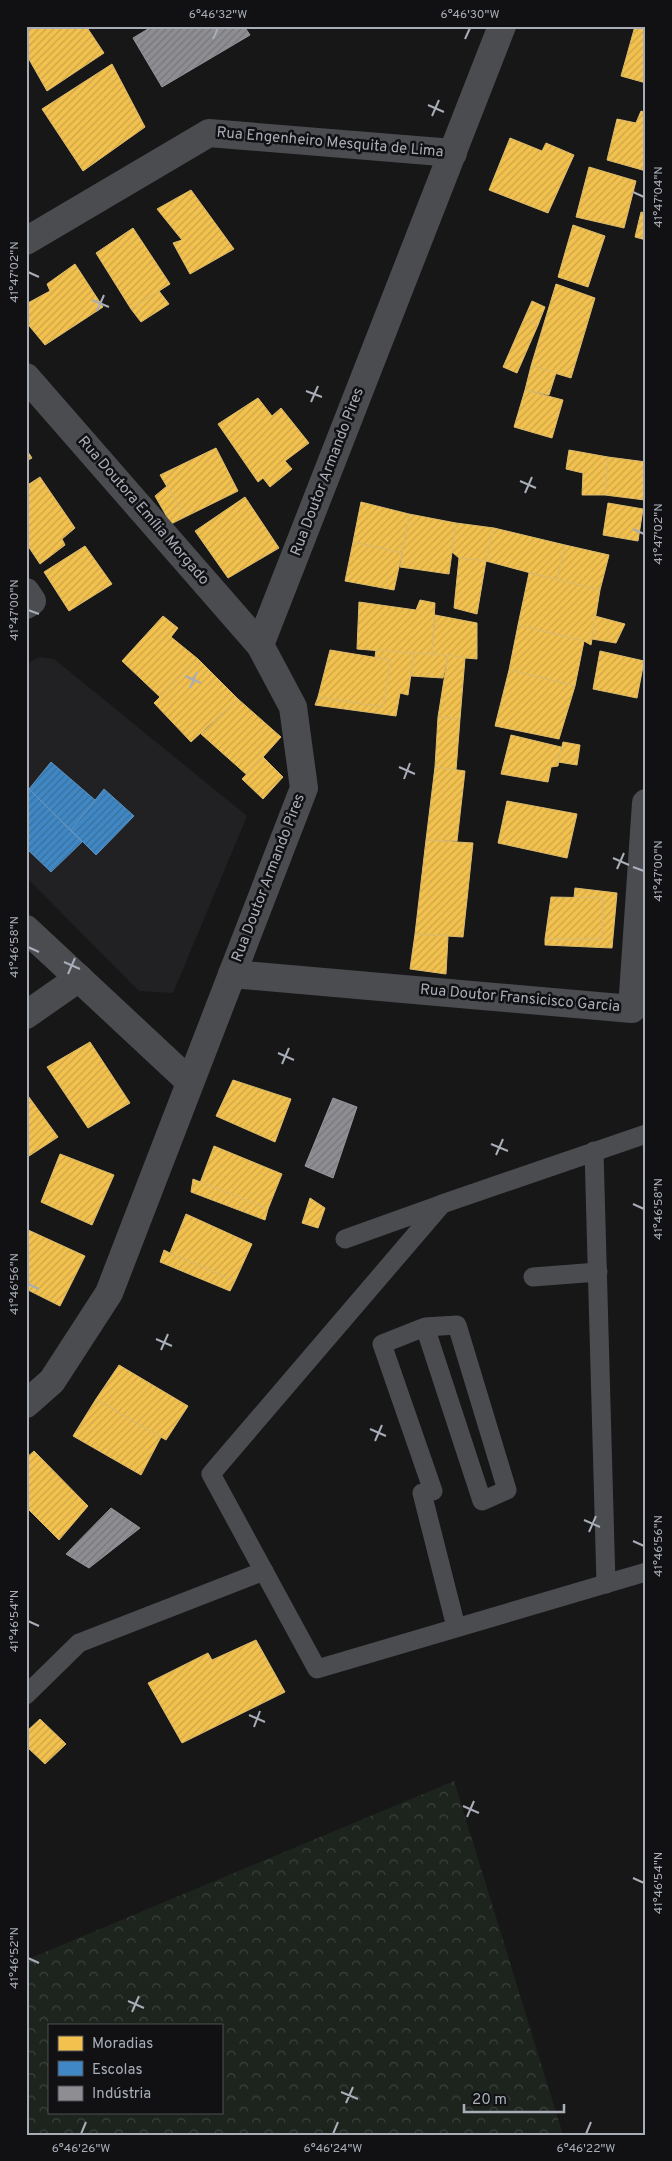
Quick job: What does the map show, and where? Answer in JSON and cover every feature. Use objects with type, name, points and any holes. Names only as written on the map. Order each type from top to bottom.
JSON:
[{"type":"street","name":"Rua Doutor Armando Pires","points":[[26,1404],[52,1381],[109,1293],[304,788],[293,707],[260,645],[502,26]]},
{"type":"street","name":"Rua Engenheiro Mesquita de Lima","points":[[26,241],[209,133],[453,153]]},
{"type":"street","name":"Rua Doutora Emília Morgado","points":[[26,377],[260,645]]},
{"type":"street","points":[[26,592],[32,601],[26,605]]},
{"type":"street","name":"Rua Doutor Fransicisco Garcia","points":[[232,974],[632,1008],[646,803]]},
{"type":"street","points":[[26,930],[190,1082]]},
{"type":"street","points":[[26,1015],[79,978]]},
{"type":"lane","points":[[345,1239],[646,1134]]},
{"type":"lane","points":[[594,1152],[606,1584]]},
{"type":"lane","points":[[442,1204],[211,1474],[317,1669],[646,1572]]},
{"type":"lane","points":[[533,1277],[598,1272]]},
{"type":"lane","points":[[424,1327],[482,1501],[507,1490],[457,1324],[424,1327],[382,1344],[433,1491],[422,1493],[456,1628]]},
{"type":"lane","points":[[26,1695],[79,1643],[264,1571]]},
{"type":"shaded area","points":[[39,657],[54,659],[247,816],[173,993],[139,991],[26,877],[26,664]]},
{"type":"green space","points":[[454,1781],[563,2135],[26,2135],[26,1960]]},
{"type":"building: Moradias","points":[[26,26],[86,26],[104,53],[47,91],[26,54]]},
{"type":"building: Moradias","points":[[635,26],[646,26],[646,83],[621,76]]},
{"type":"building: Moradias","points":[[112,64],[145,127],[83,171],[42,109]]},
{"type":"building: Moradias","points":[[641,111],[646,113],[646,171],[607,160],[617,119],[636,123]]},
{"type":"building: Moradias","points":[[510,138],[542,151],[546,143],[574,155],[548,213],[489,190]]},
{"type":"building: Moradias","points":[[589,167],[636,181],[624,228],[576,217]]},
{"type":"building: Moradias","points":[[191,190],[234,249],[190,274],[173,243],[182,240],[157,209]]},
{"type":"building: Moradias","points":[[641,212],[646,213],[646,240],[635,237]]},
{"type":"building: Moradias","points":[[573,225],[605,236],[588,287],[558,277]]},
{"type":"building: Moradias","points":[[133,228],[170,284],[131,309],[96,253]]},
{"type":"building: Moradias","points":[[75,264],[103,307],[45,345],[26,322],[26,304],[50,291],[47,284]]},
{"type":"building: Moradias","points":[[556,284],[595,298],[571,378],[531,366]]},
{"type":"building: Moradias","points":[[159,291],[169,304],[141,322],[131,309]]},
{"type":"building: Moradias","points":[[532,301],[545,307],[538,325],[524,319]]},
{"type":"building: Moradias","points":[[524,319],[538,325],[517,373],[503,367]]},
{"type":"building: Moradias","points":[[531,366],[556,373],[549,395],[525,390]]},
{"type":"building: Moradias","points":[[525,390],[563,400],[552,438],[514,427]]},
{"type":"building: Moradias","points":[[258,398],[272,416],[281,408],[309,443],[285,461],[292,469],[270,487],[263,478],[258,482],[218,424]]},
{"type":"building: Moradias","points":[[216,448],[238,491],[185,517],[160,475]]},
{"type":"building: Moradias","points":[[26,449],[32,458],[26,461]]},
{"type":"building: Moradias","points":[[569,450],[608,457],[605,495],[582,495],[583,473],[566,469]]},
{"type":"building: Moradias","points":[[608,457],[646,462],[645,500],[605,495]]},
{"type":"building: Moradias","points":[[40,477],[75,528],[62,539],[65,545],[40,564],[26,543],[26,486]]},
{"type":"building: Moradias","points":[[167,486],[185,517],[171,524],[155,496]]},
{"type":"building: Moradias","points":[[245,497],[279,548],[228,578],[195,531]]},
{"type":"building: Moradias","points":[[361,502],[409,514],[402,553],[353,542]]},
{"type":"building: Moradias","points":[[608,503],[643,509],[638,541],[603,535]]},
{"type":"building: Moradias","points":[[409,514],[456,523],[449,574],[400,567]]},
{"type":"building: Moradias","points":[[456,523],[494,528],[486,561],[459,558],[452,552]]},
{"type":"building: Moradias","points":[[494,528],[565,545],[557,580],[486,561]]},
{"type":"building: Moradias","points":[[353,542],[402,553],[394,590],[345,581]]},
{"type":"building: Moradias","points":[[565,545],[609,555],[600,590],[557,580]]},
{"type":"building: Moradias","points":[[85,546],[112,584],[69,611],[44,572]]},
{"type":"building: Moradias","points":[[459,558],[486,561],[477,614],[454,608]]},
{"type":"building: Moradias","points":[[529,573],[600,590],[591,645],[584,641],[518,625]]},
{"type":"building: Moradias","points":[[420,600],[435,603],[432,655],[357,649],[359,602],[416,610]]},
{"type":"building: Moradias","points":[[435,615],[477,623],[477,659],[432,655]]},
{"type":"building: Moradias","points":[[163,616],[178,628],[171,637],[198,659],[160,697],[122,661]]},
{"type":"building: Moradias","points":[[595,616],[625,624],[616,643],[592,639]]},
{"type":"building: Moradias","points":[[518,625],[584,641],[575,686],[509,670]]},
{"type":"building: Moradias","points":[[330,650],[391,660],[383,707],[318,697]]},
{"type":"building: Moradias","points":[[376,650],[414,653],[408,695],[400,693],[396,716],[315,705],[318,697],[383,707],[391,660],[375,657]]},
{"type":"building: Moradias","points":[[600,651],[644,661],[637,698],[593,689]]},
{"type":"building: Moradias","points":[[414,653],[448,655],[443,678],[411,676]]},
{"type":"building: Moradias","points":[[448,655],[465,658],[460,719],[438,717]]},
{"type":"building: Moradias","points":[[198,659],[238,699],[191,742],[154,703]]},
{"type":"building: Moradias","points":[[509,670],[575,686],[559,739],[495,726]]},
{"type":"building: Moradias","points":[[238,699],[281,737],[247,775],[201,734]]},
{"type":"building: Moradias","points":[[438,717],[460,719],[456,770],[435,767]]},
{"type":"building: Moradias","points":[[511,735],[561,747],[558,766],[551,767],[548,782],[501,774]]},
{"type":"building: Moradias","points":[[563,742],[580,745],[577,765],[558,762]]},
{"type":"building: Moradias","points":[[263,757],[283,777],[263,799],[242,779]]},
{"type":"building: Moradias","points":[[435,767],[465,771],[457,841],[426,840]]},
{"type":"building: Moradias","points":[[507,801],[577,814],[567,858],[498,843]]},
{"type":"building: Moradias","points":[[426,840],[473,843],[463,937],[415,934]]},
{"type":"building: Moradias","points":[[575,888],[617,893],[612,948],[545,945],[545,939],[602,939],[603,898],[574,898]]},
{"type":"building: Moradias","points":[[551,897],[603,898],[602,939],[545,939]]},
{"type":"building: Moradias","points":[[415,934],[448,936],[446,974],[410,969]]},
{"type":"building: Moradias","points":[[90,1042],[130,1103],[88,1128],[47,1067]]},
{"type":"building: Moradias","points":[[233,1080],[291,1099],[275,1142],[216,1116]]},
{"type":"building: Moradias","points":[[26,1093],[58,1137],[26,1158]]},
{"type":"building: Moradias","points":[[214,1146],[282,1174],[268,1209],[200,1183]]},
{"type":"building: Moradias","points":[[60,1154],[114,1175],[92,1225],[41,1202]]},
{"type":"building: Moradias","points":[[193,1179],[268,1209],[265,1220],[191,1192]]},
{"type":"building: Moradias","points":[[310,1198],[325,1208],[318,1228],[302,1223]]},
{"type":"building: Moradias","points":[[186,1214],[252,1244],[235,1281],[170,1253]]},
{"type":"building: Moradias","points":[[26,1229],[85,1256],[60,1306],[26,1289]]},
{"type":"building: Moradias","points":[[164,1250],[235,1281],[230,1291],[160,1262]]},
{"type":"building: Moradias","points":[[119,1365],[188,1406],[166,1440],[96,1399]]},
{"type":"building: Moradias","points":[[96,1399],[161,1437],[141,1475],[73,1436]]},
{"type":"building: Moradias","points":[[34,1451],[88,1506],[59,1540],[26,1507],[26,1458]]},
{"type":"building: Moradias","points":[[256,1640],[285,1692],[182,1743],[148,1683],[208,1653],[212,1660]]},
{"type":"building: Moradias","points":[[40,1719],[66,1744],[45,1764],[26,1746],[26,1732]]},
{"type":"building: Escolas","points":[[51,762],[95,800],[71,830],[29,789]]},
{"type":"building: Escolas","points":[[29,789],[82,842],[51,872],[26,848],[26,791]]},
{"type":"building: Escolas","points":[[104,789],[134,816],[96,855],[71,830]]},
{"type":"building: Indústria","points":[[153,26],[244,26],[250,35],[162,87],[133,38]]},
{"type":"building: Indústria","points":[[333,1098],[357,1107],[333,1178],[305,1166]]},
{"type":"building: Indústria","points":[[111,1508],[140,1528],[89,1568],[66,1554]]}]
